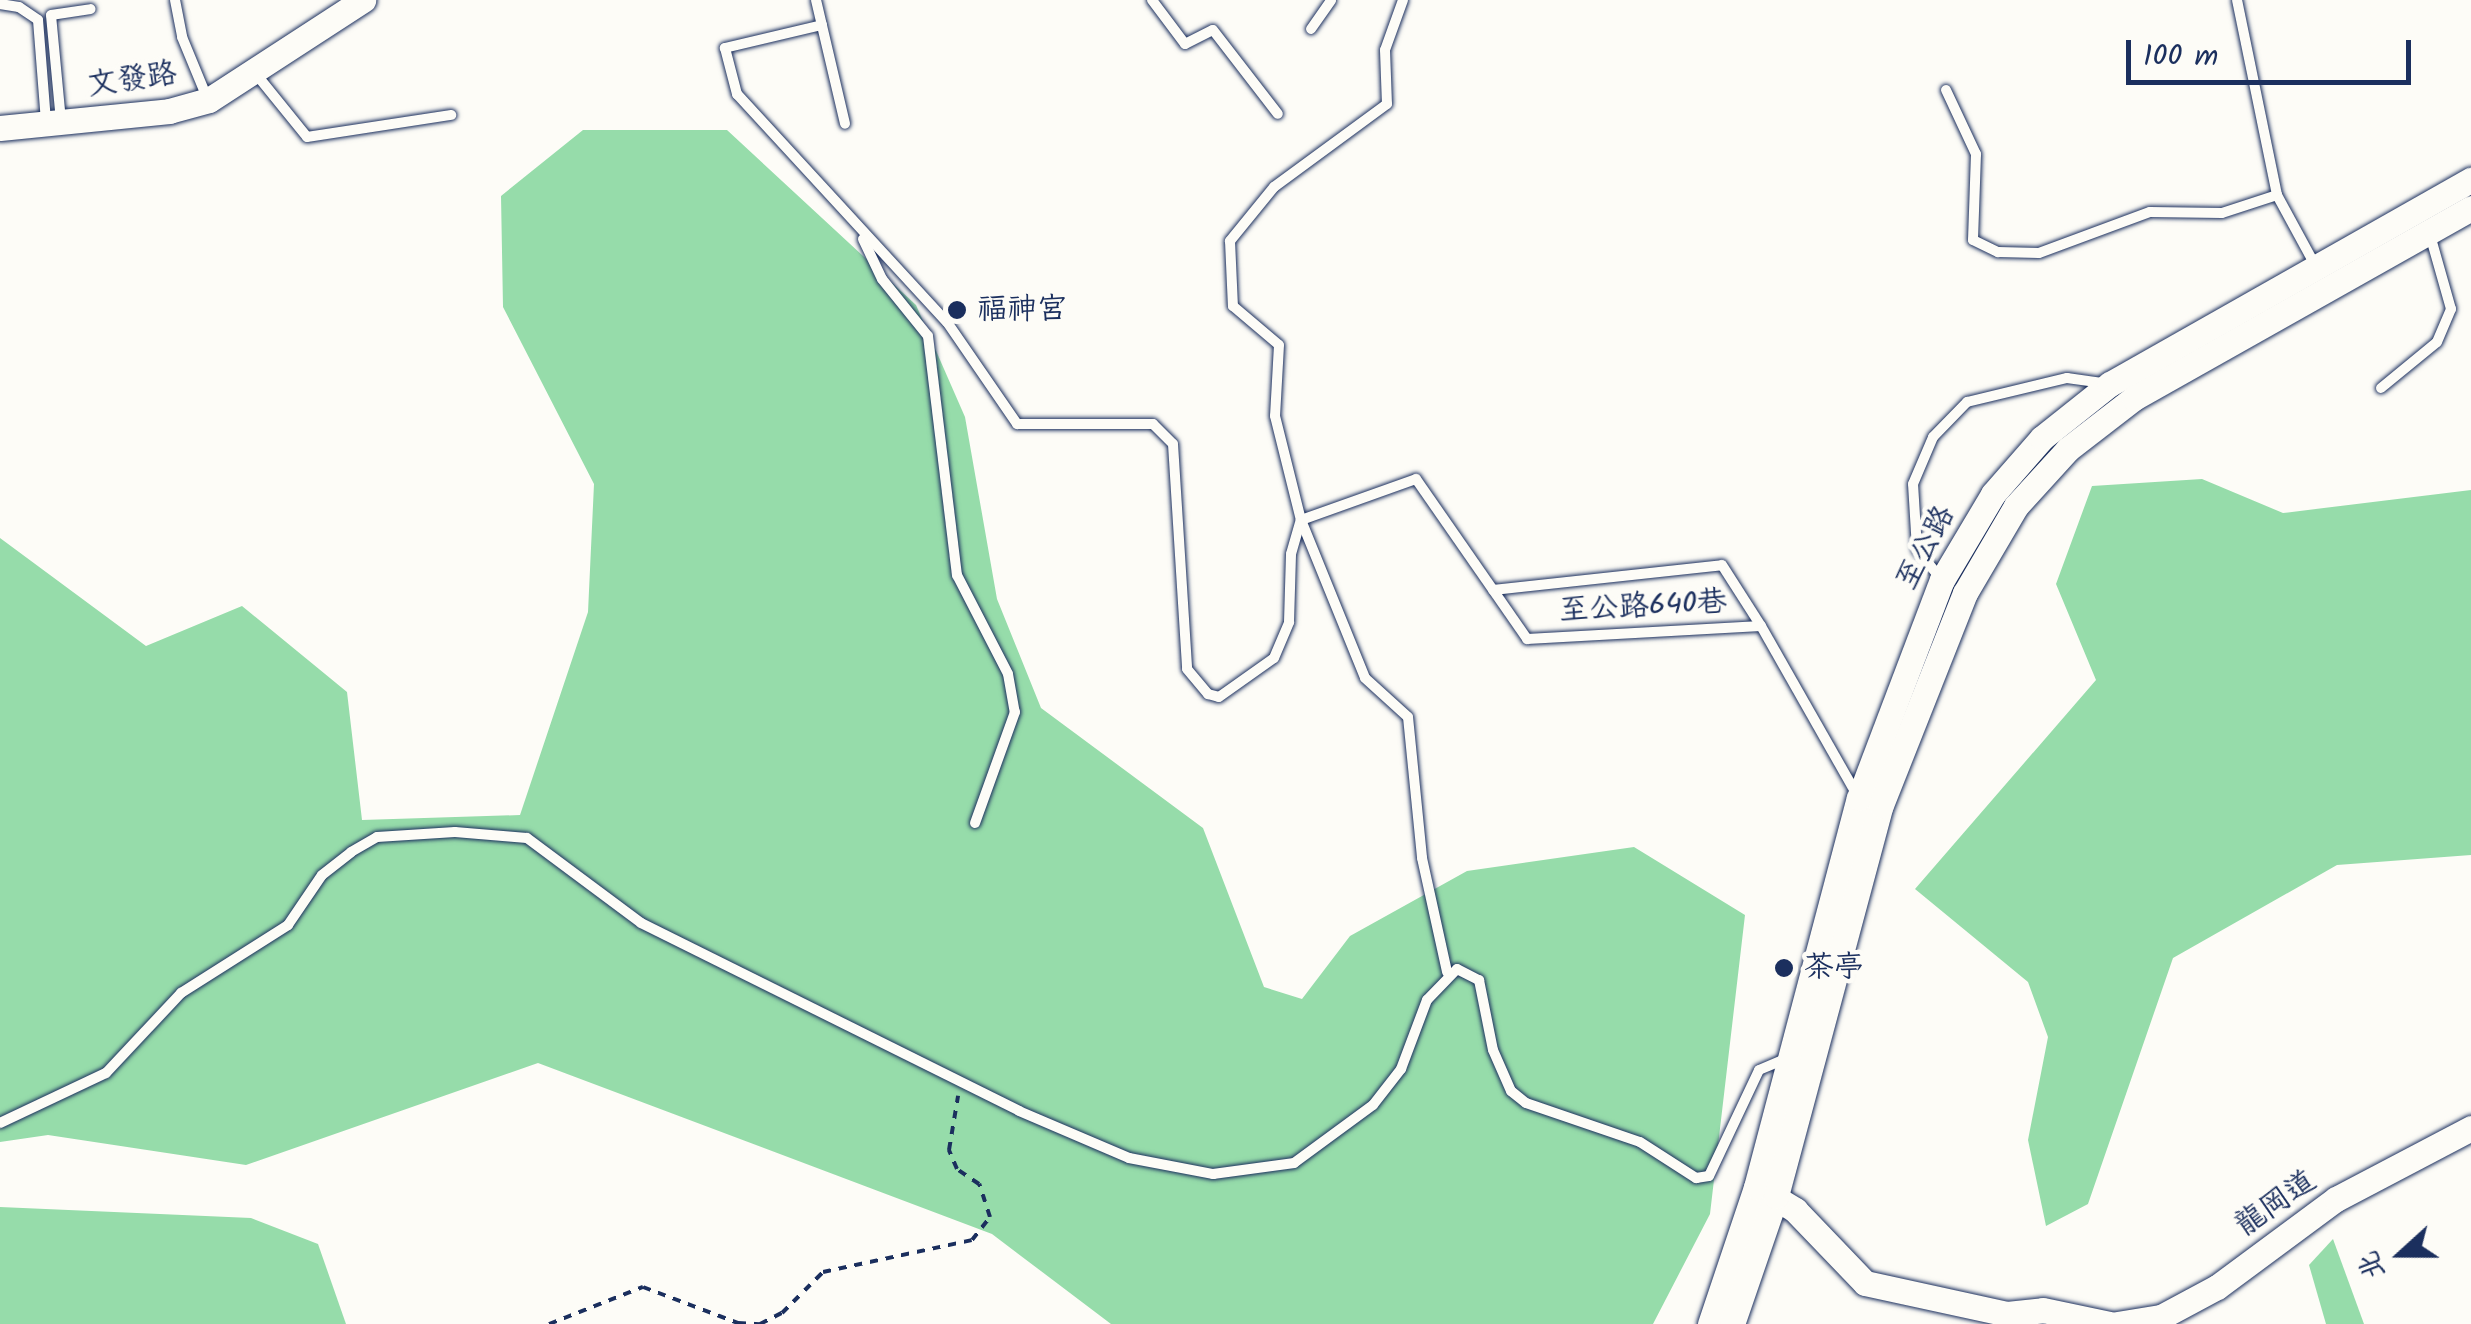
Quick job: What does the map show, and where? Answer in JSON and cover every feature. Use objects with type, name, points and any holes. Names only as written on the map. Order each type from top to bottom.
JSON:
[{"type":"street","name":"文發路","points":[[0,128],[208,100],[256,74],[363,0]]},
{"type":"street","name":"至公路","points":[[1954,586],[2016,506],[2068,449],[2134,398],[2471,180]]},
{"type":"street","name":"至公路","points":[[1766,1192],[1787,1058],[1870,802],[1993,494],[2042,438],[2110,384],[2321,276],[2429,231],[2471,208]]},
{"type":"street","name":"至公路","points":[[1766,1192],[1812,1067],[1870,802]]},
{"type":"street","name":"龍岡道","points":[[1766,1192],[1865,1283],[2007,1314],[2042,1310],[2114,1324],[2161,1316],[2206,1294],[2336,1200],[2471,1128]]},
{"type":"street","points":[[1710,1324],[1766,1192]]},
{"type":"street","points":[[1732,1324],[1766,1192]]},
{"type":"lane","points":[[175,0],[182,37],[208,100]]},
{"type":"lane","points":[[816,0],[844,124]]},
{"type":"lane","points":[[1152,0],[1185,44],[1213,30],[1278,114]]},
{"type":"lane","points":[[1311,29],[1332,0]]},
{"type":"lane","points":[[0,1123],[106,1073],[180,993],[288,925],[322,876],[377,837],[394,834],[528,838],[641,923],[963,1082],[1129,1158],[1213,1174],[1294,1163],[1373,1105],[1401,1068],[1428,1000],[1447,972],[1422,858],[1408,717],[1365,678],[1301,520],[1276,416],[1279,345],[1233,306],[1230,241],[1274,187],[1386,104],[1386,50],[1404,0]]},
{"type":"lane","points":[[2238,0],[2277,196],[2321,276]]},
{"type":"lane","points":[[0,4],[19,7],[38,20],[54,123]]},
{"type":"lane","points":[[54,123],[51,14],[91,9]]},
{"type":"lane","points":[[822,24],[725,48],[725,62],[737,94],[770,136],[948,322],[1018,424],[1153,424],[1172,444],[1187,668],[1208,694],[1219,697],[1274,658],[1289,622],[1291,554],[1301,520]]},
{"type":"lane","points":[[256,74],[307,136],[452,114]]},
{"type":"lane","points":[[1946,90],[1976,154],[1973,240],[1998,252],[2038,253],[2150,212],[2222,213],[2277,196]]},
{"type":"lane","points":[[858,229],[882,279],[928,336],[957,576],[1008,674],[1015,712],[976,824]]},
{"type":"lane","points":[[2382,388],[2436,342],[2450,309],[2429,231]]},
{"type":"lane","points":[[1954,586],[1917,548],[1913,484],[1933,438],[1967,402],[2067,378],[2110,384]]},
{"type":"lane","name":"至公路640巷","points":[[1301,520],[1416,479],[1526,638],[1760,626],[1870,802]]},
{"type":"lane","points":[[1493,590],[1722,565],[1760,626]]},
{"type":"lane","points":[[1447,972],[1468,971],[1479,980],[1493,1050],[1510,1091],[1526,1103],[1640,1142],[1696,1178],[1709,1176],[1759,1070],[1787,1058],[1812,1067]]},
{"type":"path","points":[[549,1324],[643,1287],[738,1323],[760,1324],[782,1313],[824,1272],[972,1240],[990,1216],[978,1184],[957,1170],[948,1150],[963,1082]]},
{"type":"green space","points":[[583,130],[727,130],[916,305],[965,417],[997,599],[1041,708],[1203,828],[1264,987],[1302,999],[1350,936],[1467,871],[1634,847],[1745,915],[1710,1214],[1653,1324],[1111,1324],[992,1234],[538,1063],[246,1165],[48,1135],[0,1142],[0,538],[146,646],[242,606],[347,692],[362,820],[520,815],[588,612],[594,484],[503,307],[501,196]]},
{"type":"green space","points":[[2202,479],[2283,513],[2471,490],[2471,855],[2337,865],[2173,958],[2088,1204],[2046,1226],[2028,1140],[2048,1037],[2028,982],[1915,889],[2096,680],[2056,584],[2092,486]]},
{"type":"green space","points":[[0,1207],[251,1218],[318,1244],[346,1324],[0,1324]]},
{"type":"green space","points":[[2333,1239],[2364,1324],[2326,1324],[2309,1265]]},
{"type":"place","name":"福神宮","points":[[957,310]]},
{"type":"place","name":"茶亭","points":[[1784,968]]}]
